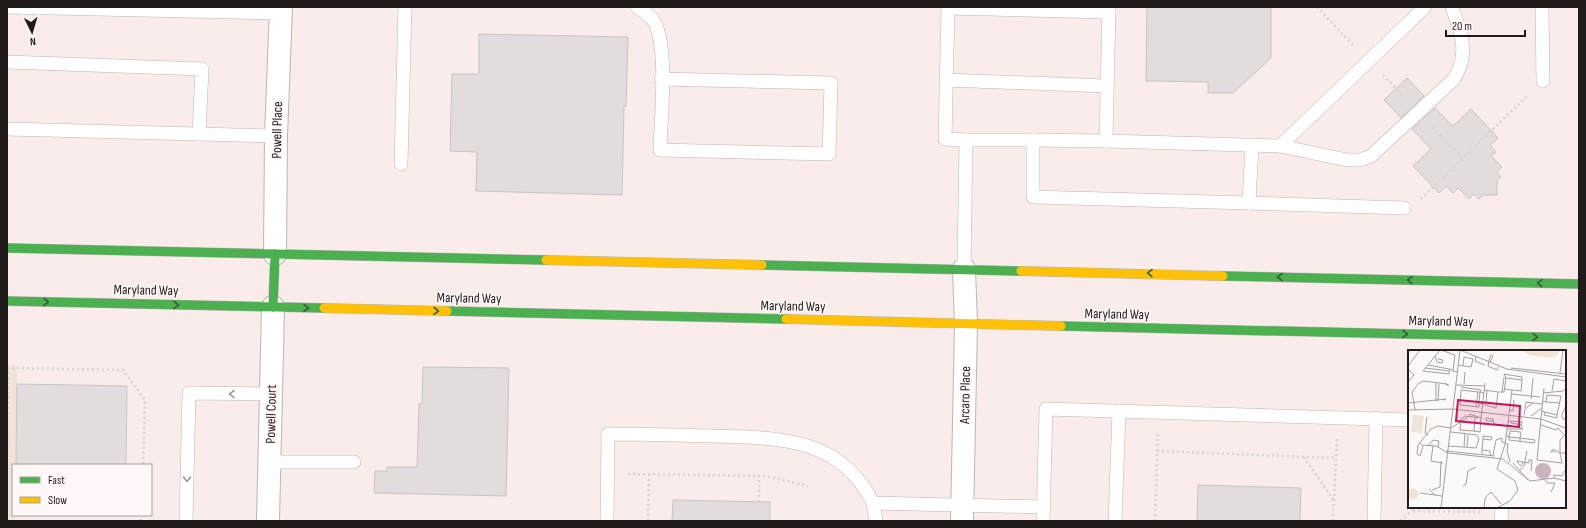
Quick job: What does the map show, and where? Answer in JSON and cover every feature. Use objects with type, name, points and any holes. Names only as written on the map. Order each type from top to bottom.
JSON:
[{"type":"main road","points":[[7,248],[1579,284]]},
{"type":"main road","points":[[273,307],[275,254]]},
{"type":"main road","name":"Maryland Way","points":[[7,301],[1579,338]]},
{"type":"street","name":"Powell Place","points":[[275,254],[276,136],[281,10]]},
{"type":"street","name":"Arcaro Place","points":[[962,513],[966,324],[964,269]]},
{"type":"street","name":"Powell Court","points":[[268,521],[273,307]]},
{"type":"lane","points":[[7,7],[281,10]]},
{"type":"lane","points":[[401,164],[405,7]]},
{"type":"lane","points":[[637,7],[645,11],[654,22],[659,36],[662,58],[661,79],[660,150],[829,154],[831,82],[661,79]]},
{"type":"lane","points":[[1280,146],[1425,7]]},
{"type":"lane","points":[[1106,141],[1109,10],[948,8],[945,139],[1106,141],[1280,146],[1347,160],[1360,160],[1371,156],[1454,79],[1461,68],[1464,56],[1462,38],[1452,7]]},
{"type":"lane","points":[[1542,7],[1543,81]]},
{"type":"lane","points":[[7,62],[202,69],[199,134]]},
{"type":"lane","points":[[946,80],[1107,86]]},
{"type":"lane","points":[[7,129],[276,136]]},
{"type":"lane","points":[[964,269],[966,140]]},
{"type":"lane","points":[[1033,140],[1033,197],[1404,208]]},
{"type":"lane","points":[[1250,203],[1252,145]]},
{"type":"lane","points":[[186,521],[189,393],[271,394]]},
{"type":"lane","points":[[1042,521],[1046,409],[1408,420]]},
{"type":"lane","points":[[1115,521],[1119,411]]},
{"type":"lane","points":[[1374,521],[1376,418]]},
{"type":"lane","points":[[607,521],[608,434],[773,438],[804,444],[831,456],[858,478],[873,503],[876,521]]},
{"type":"lane","points":[[270,462],[354,462]]},
{"type":"lane","points":[[873,503],[962,513],[1043,507]]},
{"type":"path","points":[[1317,7],[1360,52]]},
{"type":"path","points":[[1382,74],[1409,102]]},
{"type":"path","points":[[1404,208],[1413,206],[1543,81]]},
{"type":"path","points":[[1430,124],[1463,158]]},
{"type":"path","points":[[7,449],[8,368],[123,370],[145,400],[143,464]]},
{"type":"path","points":[[1155,521],[1158,412]]},
{"type":"path","points":[[1333,521],[1338,417]]},
{"type":"path","points":[[1157,451],[1336,458]]},
{"type":"path","points":[[1304,457],[1334,501]]},
{"type":"path","points":[[608,473],[759,476],[779,478],[808,486]]},
{"type":"path","points":[[648,521],[649,474]]},
{"type":"path","points":[[759,476],[759,502]]},
{"type":"path","points":[[1401,521],[1415,508]]},
{"type":"path","points":[[1412,511],[1501,514]]},
{"type":"shaded area","points":[[7,7],[1579,7],[1579,521],[7,521]]},
{"type":"shaded area","points":[[7,365],[17,365],[16,464],[12,464],[12,516],[15,516],[15,521],[7,521]]},
{"type":"building","points":[[1147,7],[1271,7],[1271,58],[1233,93],[1208,93],[1208,82],[1146,81]]},
{"type":"building","points":[[479,34],[628,37],[626,106],[624,106],[622,195],[476,191],[477,152],[450,151],[452,74],[479,74]]},
{"type":"building","points":[[1407,78],[1424,96],[1401,118],[1384,100]]},
{"type":"building","points":[[1435,108],[1453,126],[1471,109],[1498,138],[1490,145],[1496,152],[1491,156],[1502,167],[1497,172],[1501,177],[1497,181],[1497,195],[1483,195],[1479,199],[1474,194],[1469,199],[1458,188],[1453,193],[1446,186],[1439,193],[1413,166],[1431,149],[1412,129]]},
{"type":"building","points":[[423,367],[509,368],[506,496],[374,493],[375,471],[387,471],[387,467],[417,467],[419,404],[422,403]]},
{"type":"building","points":[[17,384],[127,386],[126,464],[16,464]]},
{"type":"building","points":[[1198,485],[1301,488],[1300,521],[1197,521]]},
{"type":"building","points":[[673,500],[770,502],[770,521],[672,521]]},
{"type":"traffic: fast","points":[[7,248],[546,260]]},
{"type":"traffic: fast","points":[[273,307],[275,254]]},
{"type":"traffic: fast","points":[[762,265],[1021,271]]},
{"type":"traffic: fast","points":[[1223,276],[1579,284]]},
{"type":"traffic: fast","points":[[7,301],[324,308]]},
{"type":"traffic: fast","points":[[447,311],[786,319]]},
{"type":"traffic: fast","points":[[1061,326],[1579,338]]},
{"type":"traffic: slow","points":[[546,260],[762,265]]},
{"type":"traffic: slow","points":[[1021,271],[1223,276]]},
{"type":"traffic: slow","points":[[324,308],[447,311]]},
{"type":"traffic: slow","points":[[786,319],[1061,326]]}]
